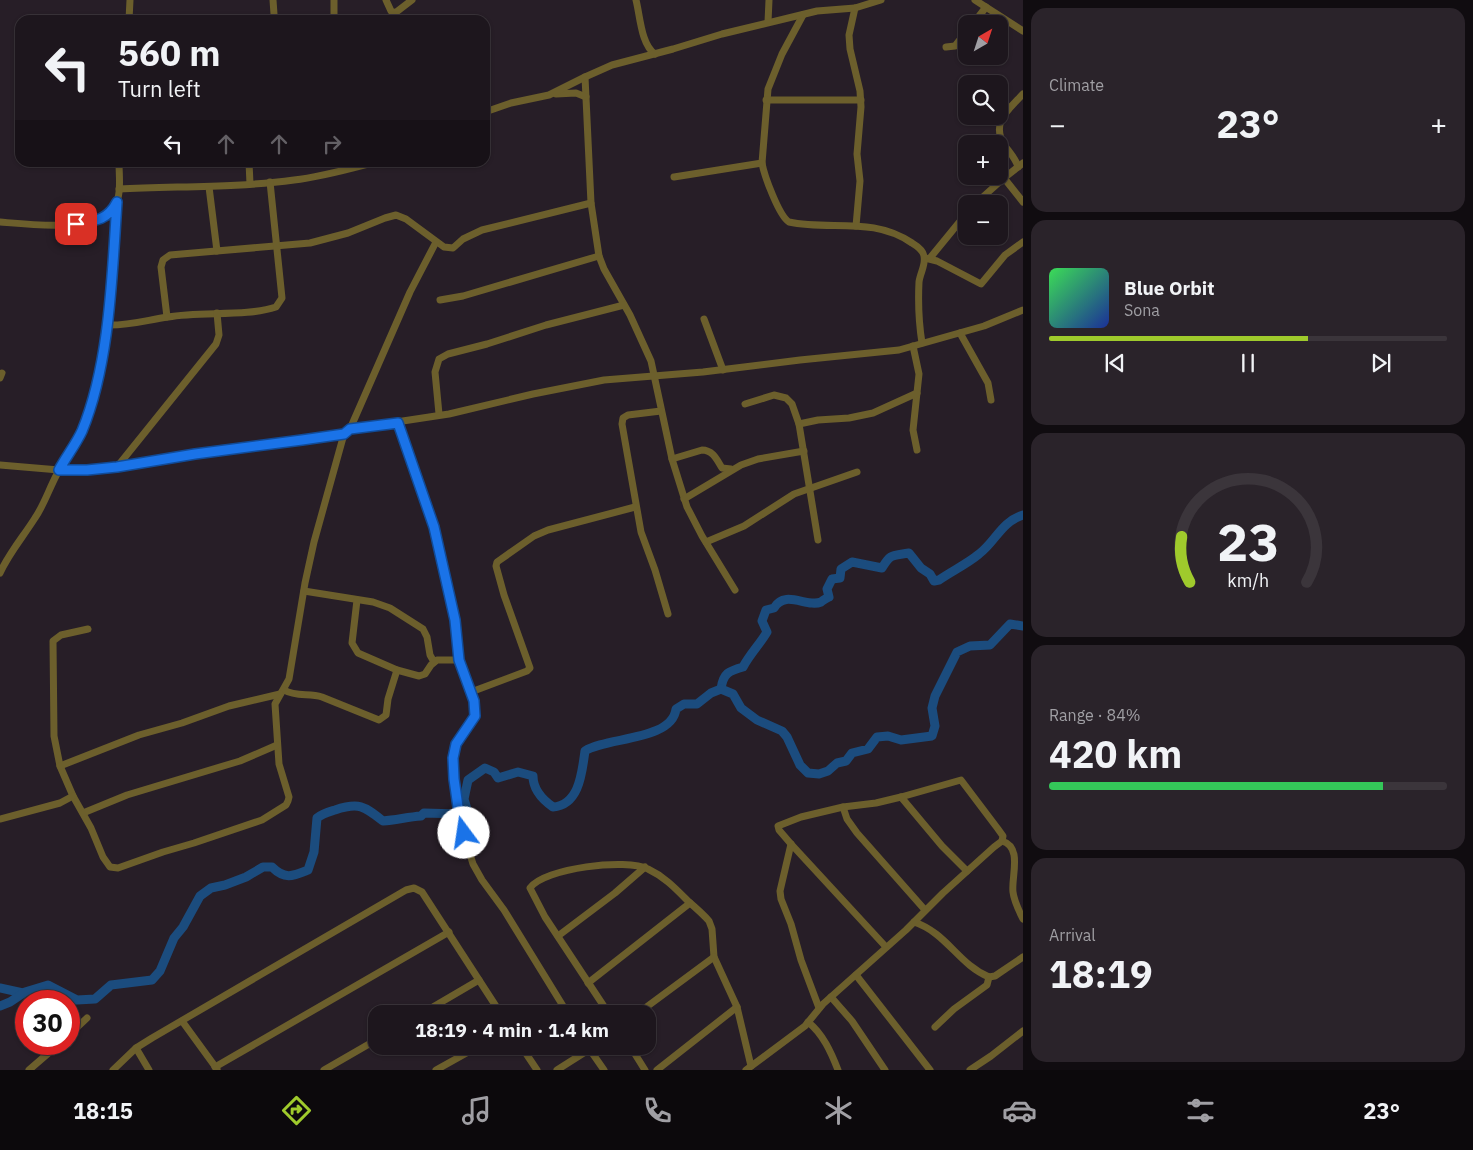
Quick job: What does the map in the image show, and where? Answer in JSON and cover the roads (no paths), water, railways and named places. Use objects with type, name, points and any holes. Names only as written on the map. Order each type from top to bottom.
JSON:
[{"type":"street","points":[[129,15],[130,0]]},
{"type":"street","points":[[273,0],[274,15]]},
{"type":"street","points":[[334,0],[334,15]]},
{"type":"street","points":[[386,0],[391,11],[395,13],[412,0]]},
{"type":"street","points":[[636,0],[645,39],[648,47],[655,54]]},
{"type":"street","points":[[768,22],[769,0]]},
{"type":"street","points":[[549,95],[612,65],[768,22],[829,9],[855,8],[881,0]]},
{"type":"street","points":[[975,0],[1023,31]]},
{"type":"street","points":[[980,15],[986,7]]},
{"type":"street","points":[[855,8],[849,42],[861,100],[857,154],[860,190],[856,226]]},
{"type":"street","points":[[803,15],[782,54],[770,83],[766,100],[762,163],[770,188],[782,215],[787,221],[887,230],[900,235],[919,248],[927,258],[981,284],[1005,255],[1023,242]]},
{"type":"street","points":[[946,47],[955,46],[958,42]]},
{"type":"street","points":[[585,77],[591,203],[600,256],[604,269],[624,304],[651,361],[672,459],[684,499],[706,542],[735,590]]},
{"type":"street","points":[[490,110],[549,95],[576,93],[586,97]]},
{"type":"street","points":[[1008,175],[1020,165],[1002,141],[999,127],[1002,118],[1023,94]]},
{"type":"street","points":[[766,100],[861,100]]},
{"type":"street","points":[[674,177],[762,163]]},
{"type":"street","points":[[0,573],[2,561],[39,510],[81,432],[98,378],[110,302],[119,167]]},
{"type":"street","points":[[249,167],[250,184]]},
{"type":"street","points":[[119,189],[209,187],[294,180],[353,167]]},
{"type":"street","points":[[106,326],[123,326],[167,317],[272,308],[280,303],[282,298],[278,245],[270,182]]},
{"type":"street","points":[[1008,183],[1023,202]]},
{"type":"street","points":[[985,195],[996,185]]},
{"type":"street","points":[[209,187],[217,251]]},
{"type":"street","points":[[0,222],[32,225],[76,224],[105,217],[110,214],[117,202]]},
{"type":"street","points":[[167,317],[161,267],[163,260],[170,255],[310,243],[348,233],[385,218],[396,216],[406,219],[436,242],[453,248],[463,239],[482,230],[591,203]]},
{"type":"street","points":[[922,343],[919,280],[927,258],[958,223]]},
{"type":"street","points":[[88,629],[61,634],[55,637],[52,645],[54,736],[60,766],[102,857],[110,867],[124,866],[163,852],[194,844],[262,820],[286,805],[289,797],[279,764],[275,704],[289,679],[304,590],[323,504],[347,431],[410,292],[436,242]]},
{"type":"street","points":[[440,300],[463,296],[600,256]]},
{"type":"street","points":[[439,414],[435,372],[439,359],[448,354],[624,304]]},
{"type":"street","points":[[0,465],[59,470],[117,467],[398,423],[439,414],[448,414],[590,382],[723,370],[899,350],[1000,321],[1023,310]]},
{"type":"street","points":[[117,467],[216,344],[219,334],[217,313]]},
{"type":"street","points":[[704,319],[723,370]]},
{"type":"street","points":[[960,333],[988,383],[991,400]]},
{"type":"street","points":[[914,346],[919,374],[913,430],[917,450]]},
{"type":"street","points":[[799,424],[873,413],[917,393]]},
{"type":"street","points":[[745,404],[765,397],[781,396],[792,404],[799,424],[818,540]]},
{"type":"street","points":[[661,411],[628,415],[622,421],[641,532],[668,614]]},
{"type":"street","points":[[398,423],[434,527],[455,620],[459,660],[476,709],[475,716],[456,744],[453,758],[459,814],[469,851],[473,864],[482,880],[504,910],[562,1005]]},
{"type":"street","points":[[672,459],[707,450],[711,452],[722,468],[726,470],[733,469]]},
{"type":"street","points":[[684,499],[733,469],[758,459],[804,451]]},
{"type":"street","points":[[706,542],[744,526],[794,494],[857,472]]},
{"type":"street","points":[[471,692],[527,672],[530,668],[504,595],[496,562],[534,536],[548,530],[636,506]]},
{"type":"street","points":[[304,590],[382,604],[419,626],[425,633],[430,656],[434,662]]},
{"type":"street","points":[[357,600],[352,643],[358,653],[397,670],[419,676],[428,672],[434,662],[459,660]]},
{"type":"street","points":[[60,766],[139,735],[182,723],[229,706],[282,692],[322,697],[379,720],[386,714],[388,699],[397,670]]},
{"type":"street","points":[[83,813],[126,795],[240,761],[277,745]]},
{"type":"street","points":[[886,947],[791,844],[779,830],[778,826],[780,824],[801,816],[843,807],[876,803],[961,780],[998,829],[1002,836],[1002,841]]},
{"type":"street","points":[[0,819],[60,803],[73,796]]},
{"type":"street","points":[[901,797],[942,846],[967,871]]},
{"type":"street","points":[[843,807],[847,819],[857,833],[925,910]]},
{"type":"street","points":[[603,1005],[545,917],[530,888],[532,884],[562,870],[601,865],[645,867],[666,879],[706,918],[711,924],[714,957],[737,1007],[748,1068],[808,1022],[819,1008],[994,846],[1002,841]]},
{"type":"street","points":[[1002,841],[1008,843],[1012,849],[1014,896],[1023,919]]},
{"type":"street","points":[[791,844],[780,891],[781,898],[819,1008]]},
{"type":"street","points":[[558,936],[615,893],[645,867]]},
{"type":"street","points":[[113,1070],[136,1048],[410,888],[418,888],[422,892],[495,1005]]},
{"type":"street","points":[[588,983],[690,903]]},
{"type":"street","points":[[914,922],[939,935],[962,959],[989,977],[995,976],[1023,957]]},
{"type":"street","points":[[182,1021],[216,1069],[449,932]]},
{"type":"street","points":[[649,1005],[714,957]]},
{"type":"street","points":[[856,974],[930,1070]]},
{"type":"street","points":[[936,1027],[954,1009],[987,985],[989,977]]},
{"type":"street","points":[[437,1005],[480,980]]},
{"type":"street","points":[[831,997],[852,1021],[863,1040],[886,1070]]},
{"type":"street","points":[[656,1070],[737,1007]]},
{"type":"street","points":[[80,1025],[87,1018]]},
{"type":"street","points":[[808,1022],[824,1040],[838,1070]]},
{"type":"street","points":[[970,1070],[1023,1031]]},
{"type":"street","points":[[324,1070],[368,1045]]},
{"type":"street","points":[[136,1048],[148,1070]]},
{"type":"street","points":[[29,1070],[46,1055]]},
{"type":"street","points":[[436,1070],[463,1055]]},
{"type":"street","points":[[528,1055],[537,1070]]},
{"type":"street","points":[[557,1070],[579,1055]]},
{"type":"street","points":[[594,1055],[604,1070]]},
{"type":"street","points":[[636,1055],[645,1070]]},
{"type":"waterway","points":[[721,689],[725,676],[730,671],[743,667],[767,632],[762,621],[766,610],[774,608],[784,600],[790,599],[809,603],[821,602],[829,597],[827,589],[832,579],[840,578],[841,569],[852,562],[882,568],[892,556],[909,553],[921,568],[930,574],[934,581],[939,580],[974,558],[985,549],[1009,522],[1023,515]]},
{"type":"waterway","points":[[0,1006],[25,992],[48,985],[77,1000],[95,999],[111,985],[152,980],[160,971],[174,938],[183,927],[200,896],[211,888],[246,877],[263,867],[272,867],[281,874],[289,876],[308,870],[314,852],[317,818],[323,814],[350,806],[366,809],[383,821],[421,816],[424,813],[464,813],[467,809],[464,799],[468,780],[485,768],[494,772],[498,778],[518,772],[533,776],[533,781],[539,794],[553,807],[562,805],[569,800],[578,786],[585,751],[595,746],[651,733],[663,727],[672,719],[676,709],[684,704],[697,704],[711,693],[721,689],[733,694],[741,708],[757,720],[782,731],[787,737],[800,765],[808,773],[819,774],[828,771],[837,763],[846,761],[852,753],[868,749],[877,737],[888,736],[901,740],[932,736],[935,726],[932,708],[935,696],[957,652],[970,646],[990,645],[1010,624],[1023,626]]},
{"type":"waterway","points":[[0,988],[15,991]]}]
